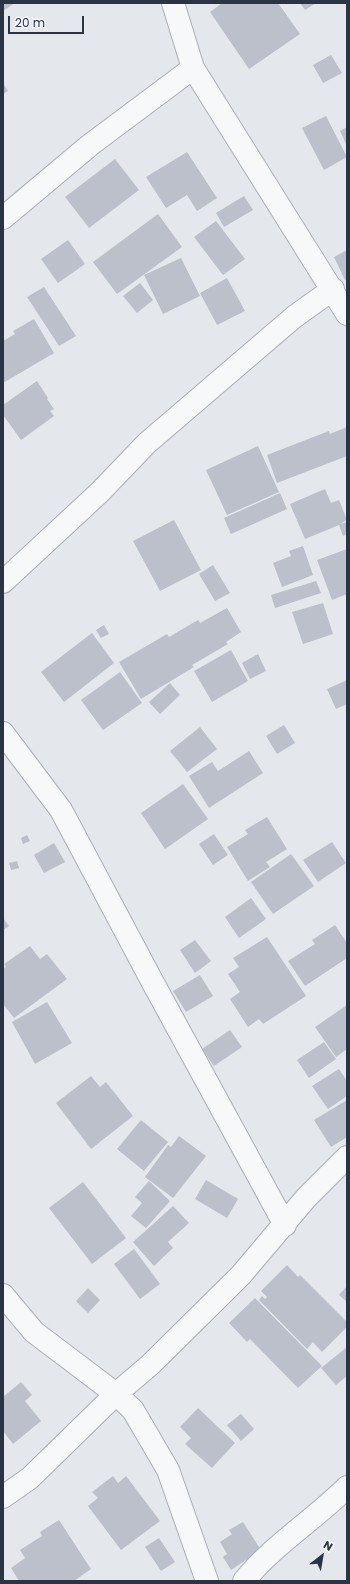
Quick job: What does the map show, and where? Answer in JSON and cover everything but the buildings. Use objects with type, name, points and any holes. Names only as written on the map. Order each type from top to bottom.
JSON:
[{"type":"street","points":[[173,3],[193,68],[347,314]]},
{"type":"street","points":[[3,218],[90,145],[193,68]]},
{"type":"street","points":[[3,582],[100,492],[147,443],[294,317],[333,290]]},
{"type":"street","points":[[3,733],[61,810],[285,1225]]},
{"type":"street","points":[[3,1497],[30,1478],[116,1394],[151,1364],[241,1276],[306,1198],[347,1157]]},
{"type":"street","points":[[3,1295],[34,1332],[116,1394],[133,1410],[168,1470],[207,1581]]},
{"type":"street","points":[[244,1581],[257,1565],[330,1504],[347,1487]]}]
